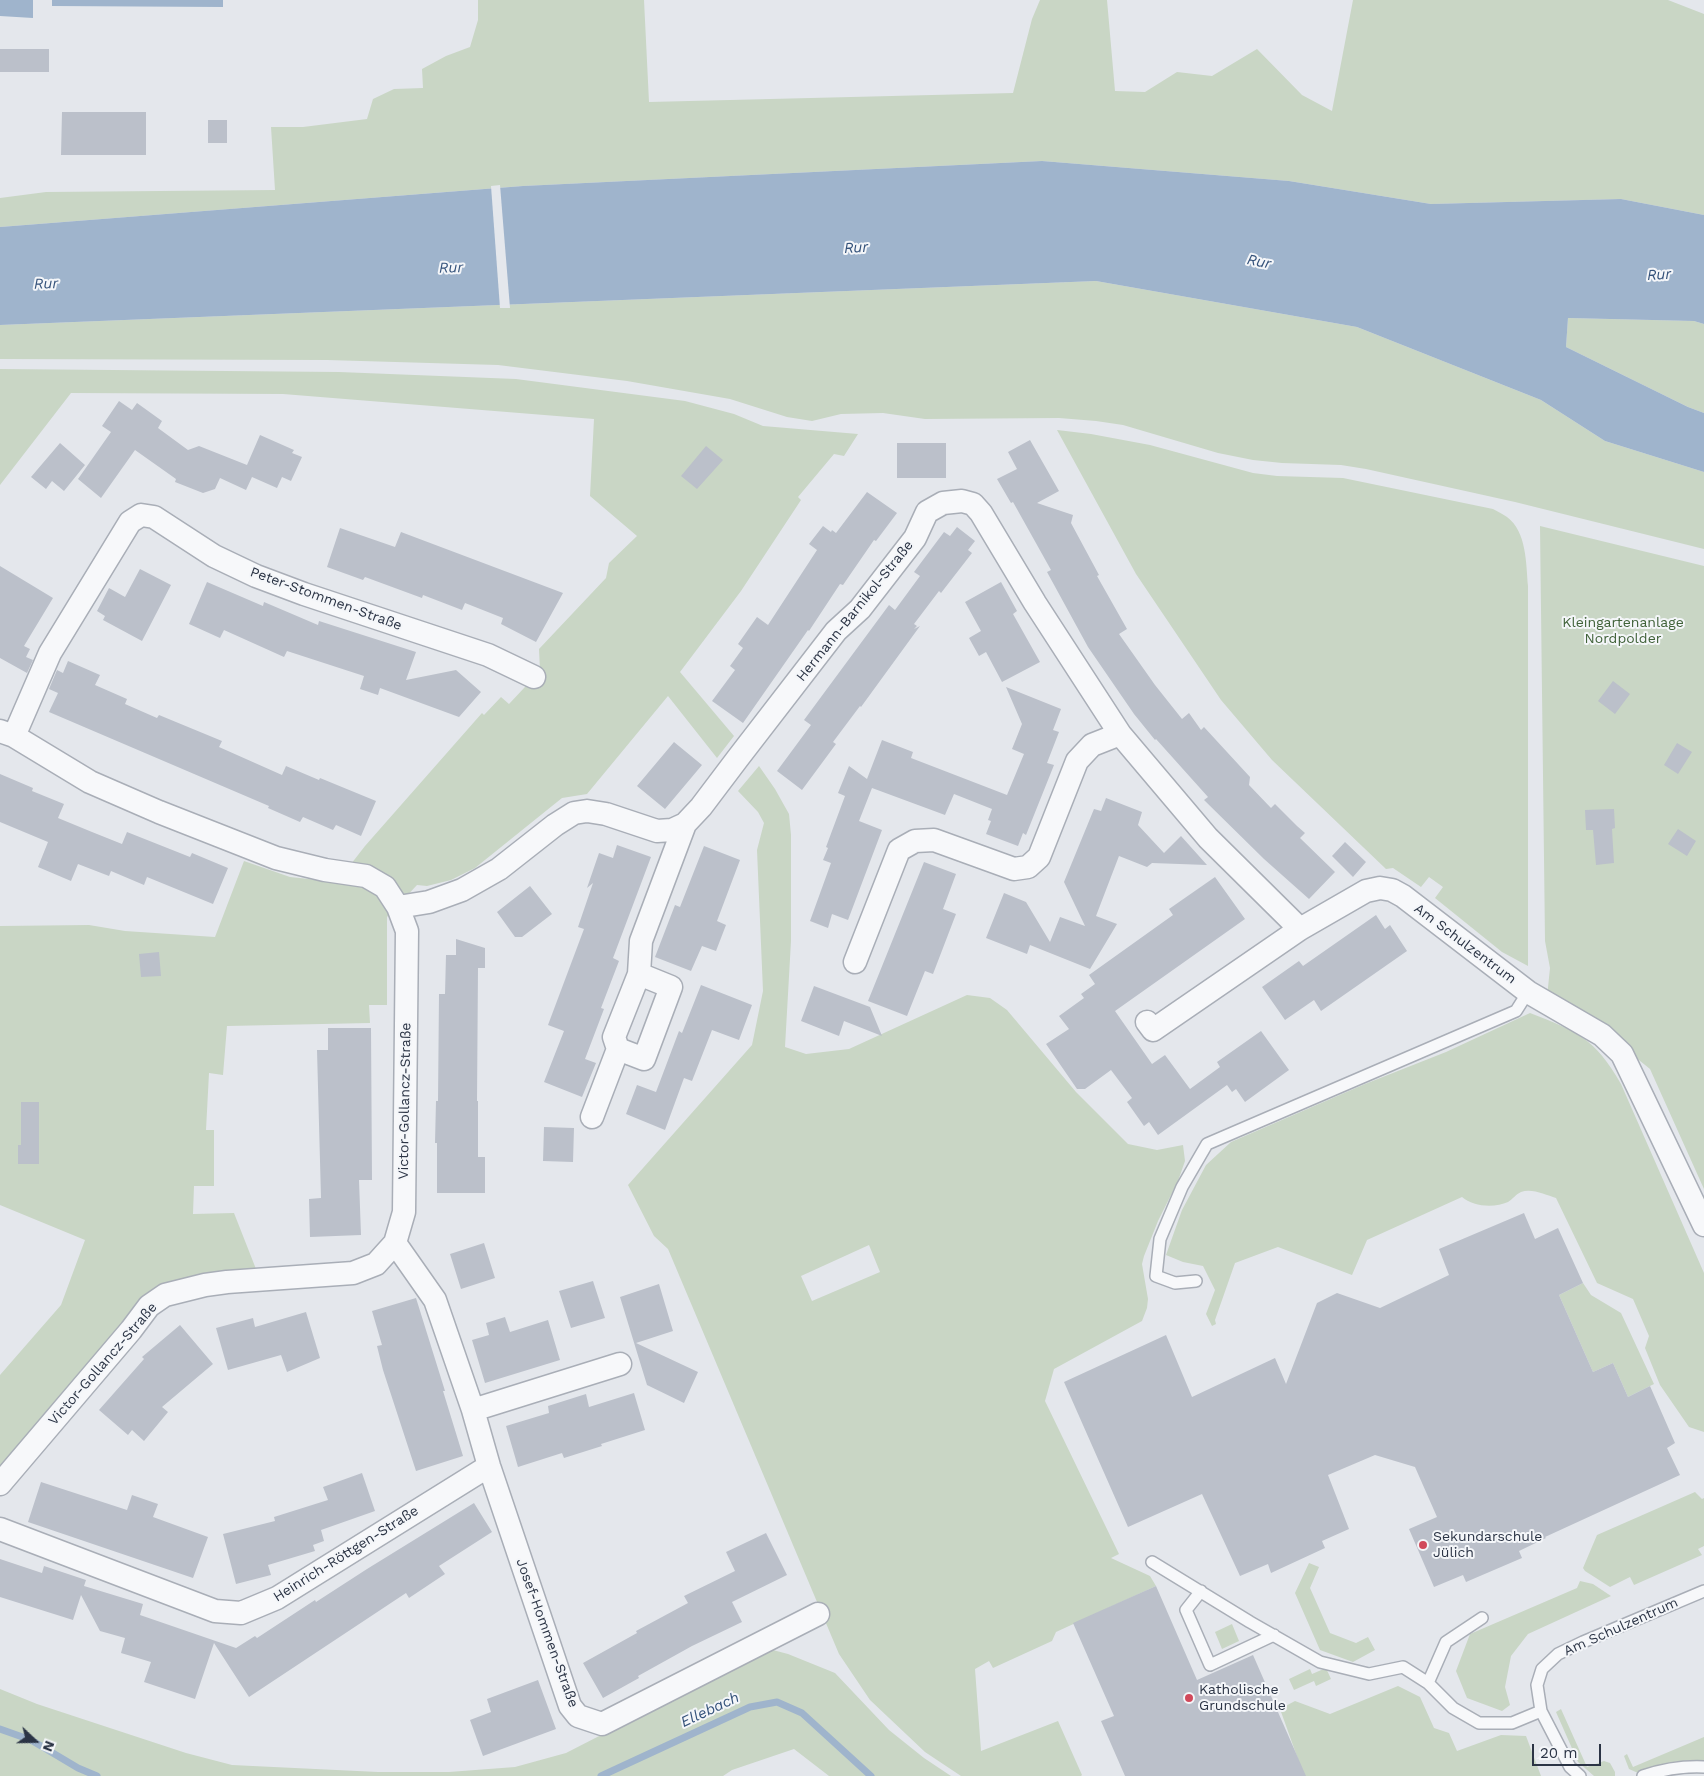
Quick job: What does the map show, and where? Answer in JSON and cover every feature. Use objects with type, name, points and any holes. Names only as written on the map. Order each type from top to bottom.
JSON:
[{"type":"street","name":"Hermann-Barnikol-Straße","points":[[398,907],[429,902],[462,890],[498,869],[555,825],[574,813],[587,811],[606,814],[657,832],[672,830],[685,824],[701,807],[836,630],[860,609],[915,538],[927,512],[943,503],[962,501],[973,504],[981,512],[1035,603],[1120,734],[1208,838],[1300,929]]},
{"type":"street","name":"Peter-Stommen-Straße","points":[[7,733],[71,617],[130,522],[141,515],[154,517],[214,556],[256,576],[488,656],[534,677]]},
{"type":"street","name":"Victor-Gollancz-Straße","points":[[0,1484],[131,1330],[149,1306],[165,1295],[205,1285],[228,1282],[353,1273],[376,1264],[395,1243],[404,1212],[407,931],[398,907],[385,887],[366,876],[325,870],[276,858],[159,812],[90,782],[7,733]]},
{"type":"street","points":[[855,962],[899,850],[915,841],[934,840],[1014,869],[1028,867],[1039,857],[1077,761],[1092,745],[1120,734]]},
{"type":"street","points":[[592,1117],[618,1050],[614,1037],[639,974],[641,941],[685,824]]},
{"type":"street","name":"Am Schulzentrum","points":[[1147,1022],[1153,1030],[1300,929],[1366,891],[1380,888],[1392,890],[1403,896],[1528,992],[1602,1035],[1622,1054],[1704,1225]]},
{"type":"street","points":[[618,1050],[644,1059],[671,987],[639,974]]},
{"type":"street","name":"Josef-Hommen-Straße","points":[[395,1243],[435,1300],[474,1410],[489,1466],[570,1706],[578,1716],[588,1721],[602,1724],[818,1614]]},
{"type":"street","points":[[474,1410],[620,1364]]},
{"type":"street","name":"Heinrich-Röttgen-Straße","points":[[0,1529],[215,1611],[241,1613],[277,1598],[489,1466]]},
{"type":"lane","points":[[1196,1281],[1175,1283],[1156,1276],[1160,1239],[1182,1187],[1207,1144],[1516,1011],[1528,992]]},
{"type":"lane","points":[[1152,1562],[1320,1662],[1369,1674],[1403,1668],[1428,1683],[1453,1708],[1479,1723],[1512,1723],[1541,1711]]},
{"type":"lane","points":[[1201,1591],[1186,1610],[1210,1665],[1274,1636]]},
{"type":"lane","name":"Am Schulzentrum","points":[[1580,1776],[1570,1767],[1541,1711],[1537,1685],[1542,1669],[1558,1654],[1704,1591]]},
{"type":"lane","points":[[1428,1683],[1446,1642],[1482,1618]]},
{"type":"lane","points":[[1644,1776],[1689,1766],[1704,1767]]},
{"type":"green space","points":[[478,0],[644,0],[649,102],[1013,93],[1032,19],[1040,0],[1107,0],[1115,91],[1145,92],[1177,72],[1212,76],[1257,49],[1302,95],[1332,111],[1353,0],[1668,0],[1704,14],[1704,215],[1621,199],[1431,204],[1289,181],[1042,161],[523,186],[0,227],[0,198],[46,192],[275,190],[271,127],[303,127],[367,119],[373,99],[394,89],[423,88],[422,69],[446,56],[470,47],[478,20]]},
{"type":"green space","points":[[1096,281],[1357,327],[1541,400],[1605,441],[1704,472],[1704,549],[1515,502],[1366,469],[1341,465],[1253,460],[1218,453],[1123,425],[1096,421],[1059,418],[925,419],[883,413],[841,414],[812,421],[787,417],[730,399],[627,381],[498,365],[327,360],[0,359],[0,325]]},
{"type":"green space","points":[[1568,318],[1694,321],[1704,324],[1704,413],[1566,347]]},
{"type":"green space","points":[[0,369],[339,372],[516,379],[685,401],[734,414],[763,426],[858,434],[844,456],[834,454],[798,497],[801,500],[741,591],[680,672],[734,736],[717,758],[668,696],[587,794],[562,798],[475,868],[451,880],[427,886],[417,885],[387,917],[387,1005],[369,1005],[370,1023],[227,1026],[223,1075],[209,1073],[206,1130],[214,1130],[214,1186],[194,1186],[193,1214],[234,1213],[256,1269],[193,1276],[170,1283],[162,1288],[112,1335],[0,1466],[0,1375],[61,1305],[85,1240],[0,1205],[0,926],[89,925],[125,931],[215,937],[244,861],[290,877],[337,882],[365,846],[482,713],[484,715],[501,697],[509,704],[540,671],[539,649],[606,578],[609,563],[637,536],[590,496],[594,419],[283,394],[71,393],[0,485]]},
{"type":"green space","points":[[1057,430],[1150,445],[1253,473],[1277,476],[1343,478],[1493,509],[1514,523],[1522,540],[1526,558],[1528,586],[1528,966],[1502,952],[1435,898],[1443,887],[1429,877],[1421,887],[1393,868],[1386,869],[1272,760],[1221,700],[1136,574]]},
{"type":"green space","name":"Kleingartenanlage Nordpolder","points":[[1540,526],[1704,566],[1704,1189],[1650,1069],[1624,1048],[1547,997],[1550,968],[1545,941]]},
{"type":"green space","points":[[759,766],[789,814],[791,835],[791,941],[785,1047],[806,1054],[849,1049],[967,995],[990,998],[1007,1010],[1076,1092],[1128,1144],[1157,1150],[1183,1145],[1185,1161],[1178,1181],[1158,1221],[1142,1264],[1148,1299],[1142,1321],[1054,1369],[1045,1401],[1119,1554],[1111,1558],[1150,1576],[1156,1586],[1056,1632],[1052,1641],[993,1668],[989,1661],[975,1669],[981,1751],[1058,1721],[1081,1776],[961,1776],[925,1752],[870,1700],[839,1654],[668,1249],[654,1236],[628,1185],[752,1045],[763,991],[757,850],[764,823],[758,812],[738,791]],"holes":[[[869,1245],[880,1272],[812,1301],[801,1276]]]},
{"type":"green space","points":[[1530,1013],[1560,1025],[1583,1038],[1593,1046],[1612,1068],[1621,1084],[1704,1273],[1704,1432],[1689,1427],[1660,1385],[1645,1348],[1649,1336],[1633,1299],[1597,1283],[1556,1198],[1534,1191],[1525,1191],[1503,1204],[1484,1206],[1472,1203],[1462,1197],[1367,1240],[1352,1275],[1278,1247],[1235,1263],[1215,1320],[1216,1324],[1212,1326],[1206,1314],[1215,1290],[1203,1266],[1183,1262],[1166,1255],[1182,1210],[1206,1165],[1231,1142],[1365,1084],[1446,1052]]},
{"type":"green space","points":[[1583,1283],[1591,1295],[1621,1313],[1654,1384],[1628,1397],[1613,1363],[1593,1372],[1559,1295]]},
{"type":"green space","points":[[1695,1492],[1702,1499],[1704,1498],[1704,1546],[1698,1549],[1702,1555],[1634,1585],[1630,1577],[1610,1587],[1585,1571],[1583,1568],[1597,1535]]},
{"type":"green space","points":[[1309,1563],[1319,1567],[1310,1588],[1330,1633],[1356,1643],[1368,1637],[1375,1650],[1353,1662],[1320,1650],[1295,1593]]},
{"type":"green space","points":[[1580,1581],[1593,1584],[1611,1596],[1528,1634],[1511,1656],[1505,1687],[1510,1705],[1502,1711],[1467,1698],[1456,1671],[1470,1634],[1577,1588]]},
{"type":"green space","points":[[1232,1624],[1239,1641],[1222,1649],[1215,1632]]},
{"type":"green space","points":[[769,1649],[788,1654],[835,1673],[889,1730],[924,1758],[951,1776],[829,1776],[794,1749],[732,1770],[723,1776],[0,1776],[0,1689],[37,1704],[186,1753],[232,1765],[378,1772],[449,1772],[515,1767],[566,1753]]},
{"type":"green space","points":[[1326,1668],[1331,1679],[1316,1686],[1314,1681],[1294,1690],[1289,1679],[1310,1669],[1312,1674]]},
{"type":"green space","points":[[1398,1686],[1420,1697],[1434,1728],[1449,1733],[1457,1751],[1501,1735],[1526,1736],[1541,1776],[1304,1776],[1280,1709],[1295,1701],[1330,1714]]},
{"type":"green space","points":[[1561,1709],[1587,1767],[1604,1761],[1610,1763],[1615,1776],[1594,1776],[1578,1762],[1556,1712]]},
{"type":"green space","points":[[1704,1737],[1704,1760],[1670,1763],[1638,1773],[1629,1769],[1624,1756],[1627,1754],[1633,1767]]},
{"type":"water","points":[[0,0],[33,0],[33,18],[0,16]]},
{"type":"water","points":[[52,0],[223,0],[223,7],[52,6]]},
{"type":"water","name":"Rur","points":[[1042,161],[1289,181],[1431,204],[1621,199],[1704,215],[1704,324],[1694,321],[1568,318],[1566,347],[1704,413],[1704,472],[1605,441],[1541,400],[1357,327],[1096,281],[0,325],[0,227],[523,186]]},
{"type":"pier","points":[[500,185],[510,308],[500,308],[491,186]]},
{"type":"building","points":[[0,49],[49,49],[49,72],[0,72]]},
{"type":"building","points":[[62,112],[146,112],[146,155],[61,155]]},
{"type":"building","points":[[208,120],[227,120],[227,143],[208,143]]},
{"type":"building","points":[[119,401],[132,410],[137,403],[162,421],[158,428],[188,450],[199,446],[247,465],[260,435],[294,450],[292,453],[302,457],[291,481],[282,477],[277,488],[252,477],[246,490],[220,478],[215,489],[203,493],[175,482],[176,479],[135,450],[101,498],[78,479],[111,432],[102,426]]},
{"type":"building","points":[[1030,440],[1059,491],[1037,503],[1073,515],[1071,523],[1099,575],[1097,576],[1127,629],[1119,634],[1155,685],[1182,719],[1189,713],[1201,730],[1204,727],[1250,777],[1249,785],[1271,808],[1275,804],[1305,833],[1300,838],[1335,872],[1309,899],[1264,859],[1204,800],[1208,797],[1155,740],[1134,714],[1088,647],[1047,572],[1051,570],[1013,502],[1011,503],[997,479],[1017,469],[1008,452]]},
{"type":"building","points":[[60,443],[85,465],[64,491],[52,481],[46,489],[31,477]]},
{"type":"building","points":[[897,443],[946,443],[946,478],[897,478]]},
{"type":"building","points":[[706,446],[723,460],[697,489],[681,476]]},
{"type":"building","points":[[867,492],[897,513],[876,541],[874,540],[843,585],[840,584],[743,723],[712,701],[735,670],[730,666],[743,648],[738,644],[757,617],[768,625],[817,550],[809,544],[823,526],[836,533]]},
{"type":"building","points":[[957,527],[975,541],[968,550],[972,553],[941,593],[939,591],[914,624],[917,626],[914,629],[920,626],[833,742],[836,744],[802,790],[777,771],[811,725],[804,720],[889,605],[895,610],[920,576],[914,572],[944,532],[950,536]]},
{"type":"building","points":[[340,528],[395,547],[401,532],[563,593],[536,642],[501,624],[503,618],[465,603],[462,610],[423,595],[422,598],[365,577],[363,580],[327,567]]},
{"type":"building","points":[[0,566],[53,598],[24,646],[30,649],[26,657],[33,660],[27,673],[0,658]]},
{"type":"building","points":[[140,569],[171,585],[142,641],[103,620],[105,616],[97,611],[109,588],[125,597]]},
{"type":"building","points":[[207,582],[263,606],[264,602],[318,625],[319,621],[416,652],[406,680],[456,670],[481,692],[459,717],[380,688],[378,695],[360,689],[364,676],[287,651],[284,657],[224,630],[220,638],[189,624]]},
{"type":"building","points":[[1001,582],[1017,611],[1013,614],[1040,662],[1002,682],[986,652],[979,656],[969,638],[981,631],[965,602]]},
{"type":"building","points":[[68,661],[100,675],[95,685],[127,699],[125,704],[157,718],[159,715],[222,741],[219,747],[282,775],[286,766],[376,801],[361,836],[336,825],[333,830],[303,817],[300,822],[268,808],[269,806],[49,712],[58,693],[49,689],[57,670],[63,673]]},
{"type":"building","points":[[1613,681],[1630,694],[1615,714],[1598,701]]},
{"type":"building","points":[[1006,687],[1061,709],[1053,730],[1059,732],[1047,763],[1054,765],[1026,835],[1023,833],[1018,846],[986,834],[991,821],[988,820],[992,809],[954,794],[945,815],[872,788],[859,821],[882,830],[848,920],[832,914],[828,928],[810,921],[831,863],[823,860],[845,796],[838,793],[849,766],[867,779],[882,740],[913,752],[911,758],[1007,795],[1024,754],[1012,749],[1022,724]]},
{"type":"building","points":[[674,742],[702,765],[665,809],[637,786]]},
{"type":"building","points":[[1677,743],[1692,752],[1678,774],[1664,765]]},
{"type":"building","points":[[0,774],[33,788],[32,791],[64,804],[58,818],[122,844],[127,832],[190,857],[192,853],[228,868],[213,904],[147,877],[144,885],[111,871],[109,876],[78,864],[71,881],[38,867],[48,842],[0,822]]},
{"type":"building","points":[[1106,798],[1142,812],[1138,825],[1164,853],[1181,836],[1207,865],[1152,863],[1147,867],[1119,856],[1096,916],[1117,924],[1090,969],[1030,945],[1027,954],[986,938],[1004,893],[1026,902],[1050,942],[1060,917],[1085,926],[1064,882],[1094,809],[1101,811]]},
{"type":"building","points":[[1614,809],[1615,828],[1612,829],[1614,863],[1596,865],[1593,830],[1586,830],[1585,810]]},
{"type":"building","points":[[1678,829],[1696,841],[1687,856],[1668,844]]},
{"type":"building","points":[[1345,842],[1366,862],[1353,877],[1332,856]]},
{"type":"building","points":[[617,845],[651,857],[613,958],[619,961],[601,1008],[604,1009],[585,1059],[596,1063],[582,1097],[544,1082],[564,1031],[548,1025],[584,929],[578,927],[593,883],[587,888],[599,853],[613,858]]},
{"type":"building","points":[[704,846],[740,860],[717,921],[726,925],[716,951],[702,946],[691,971],[655,957],[675,905],[680,907]]},
{"type":"building","points":[[924,862],[956,874],[943,909],[956,914],[933,974],[925,971],[907,1016],[868,1001]]},
{"type":"building","points":[[1215,877],[1245,919],[1115,1011],[1152,1064],[1165,1055],[1190,1089],[1220,1067],[1217,1062],[1261,1031],[1289,1070],[1245,1102],[1236,1089],[1232,1092],[1227,1085],[1158,1135],[1149,1122],[1144,1126],[1127,1102],[1132,1098],[1111,1070],[1085,1089],[1077,1089],[1046,1044],[1069,1029],[1059,1016],[1084,998],[1081,994],[1095,984],[1089,975],[1173,915],[1169,909]]},
{"type":"building","points":[[530,886],[552,914],[522,937],[515,937],[497,912]]},
{"type":"building","points":[[1376,915],[1385,929],[1390,925],[1407,951],[1321,1011],[1314,1000],[1285,1020],[1262,987],[1299,961],[1303,966]]},
{"type":"building","points":[[456,939],[485,948],[485,968],[478,968],[477,1101],[478,1157],[485,1157],[485,1193],[437,1193],[437,1143],[435,1143],[436,1101],[438,1101],[439,994],[445,994],[446,955],[456,955]]},
{"type":"building","points":[[159,952],[161,976],[141,977],[139,954]]},
{"type":"building","points":[[701,985],[752,1005],[739,1040],[712,1030],[692,1081],[684,1078],[665,1130],[626,1114],[637,1085],[656,1092],[679,1031],[682,1033]]},
{"type":"building","points":[[814,986],[870,1007],[882,1036],[844,1021],[839,1036],[801,1021]]},
{"type":"building","points":[[328,1028],[371,1028],[372,1180],[359,1180],[361,1235],[310,1237],[309,1199],[321,1198],[317,1050],[328,1050]]},
{"type":"building","points":[[21,1102],[39,1102],[39,1164],[18,1164],[18,1145],[21,1145]]},
{"type":"building","points":[[544,1127],[574,1128],[573,1162],[543,1161]]},
{"type":"building","points":[[1524,1213],[1535,1239],[1558,1228],[1583,1283],[1559,1295],[1593,1372],[1613,1363],[1628,1397],[1650,1386],[1675,1443],[1667,1448],[1680,1475],[1545,1537],[1519,1551],[1522,1558],[1466,1582],[1463,1575],[1434,1587],[1409,1529],[1437,1517],[1415,1467],[1375,1455],[1328,1475],[1349,1529],[1322,1541],[1325,1548],[1271,1573],[1268,1564],[1240,1576],[1202,1494],[1128,1527],[1064,1382],[1166,1335],[1192,1397],[1275,1358],[1286,1384],[1317,1303],[1337,1293],[1380,1308],[1449,1275],[1439,1249]]},
{"type":"building","points":[[484,1243],[495,1278],[461,1289],[450,1254]]},
{"type":"building","points":[[593,1281],[605,1318],[571,1328],[559,1291]]},
{"type":"building","points":[[659,1284],[673,1331],[636,1343],[698,1372],[684,1403],[647,1385],[620,1297]]},
{"type":"building","points":[[416,1298],[463,1456],[416,1471],[383,1370],[377,1346],[382,1345],[372,1311]]},
{"type":"building","points":[[306,1312],[320,1358],[287,1372],[281,1355],[228,1370],[216,1328],[253,1318],[255,1327]]},
{"type":"building","points":[[505,1317],[510,1332],[548,1320],[560,1360],[485,1383],[472,1340],[489,1335],[486,1323]]},
{"type":"building","points":[[180,1325],[213,1364],[162,1407],[168,1412],[144,1441],[132,1430],[128,1435],[99,1410],[144,1359],[142,1357]]},
{"type":"building","points":[[634,1393],[645,1430],[564,1458],[562,1453],[518,1467],[506,1426],[549,1413],[548,1406],[586,1394],[589,1407]]},
{"type":"building","points":[[362,1473],[375,1511],[321,1530],[324,1541],[313,1545],[315,1551],[268,1565],[271,1575],[236,1584],[223,1534],[275,1521],[274,1517],[328,1500],[323,1487]]},
{"type":"building","points":[[41,1482],[127,1510],[132,1495],[158,1504],[153,1517],[208,1537],[193,1578],[28,1522]]},
{"type":"building","points":[[474,1503],[492,1532],[439,1566],[445,1574],[409,1598],[406,1593],[249,1697],[214,1643],[195,1699],[144,1682],[151,1662],[121,1653],[125,1638],[100,1631],[81,1595],[73,1620],[0,1597],[0,1559],[42,1573],[44,1566],[86,1580],[84,1586],[143,1604],[140,1615],[236,1648],[255,1636],[257,1638],[315,1600],[316,1602]]},
{"type":"building","points":[[766,1533],[787,1575],[732,1602],[742,1622],[692,1646],[603,1698],[583,1663],[688,1603],[684,1596],[735,1571],[726,1552]]},
{"type":"building","name":"Katholische Grundschule","points":[[1156,1586],[1197,1680],[1253,1655],[1306,1776],[1125,1776],[1101,1721],[1114,1716],[1073,1623]]},
{"type":"building","points":[[538,1680],[556,1729],[483,1756],[470,1720],[491,1712],[487,1699]]},
{"type":"waterway","name":"Ellebach","points":[[601,1776],[750,1707],[777,1702],[802,1713],[871,1776]]},
{"type":"waterway","name":"Ellebach","points":[[0,1729],[31,1740],[78,1768],[97,1776]]},
{"type":"place","name":"Sekundarschule Jülich","points":[[1423,1545]]},
{"type":"place","name":"Katholische Grundschule","points":[[1189,1698]]}]
